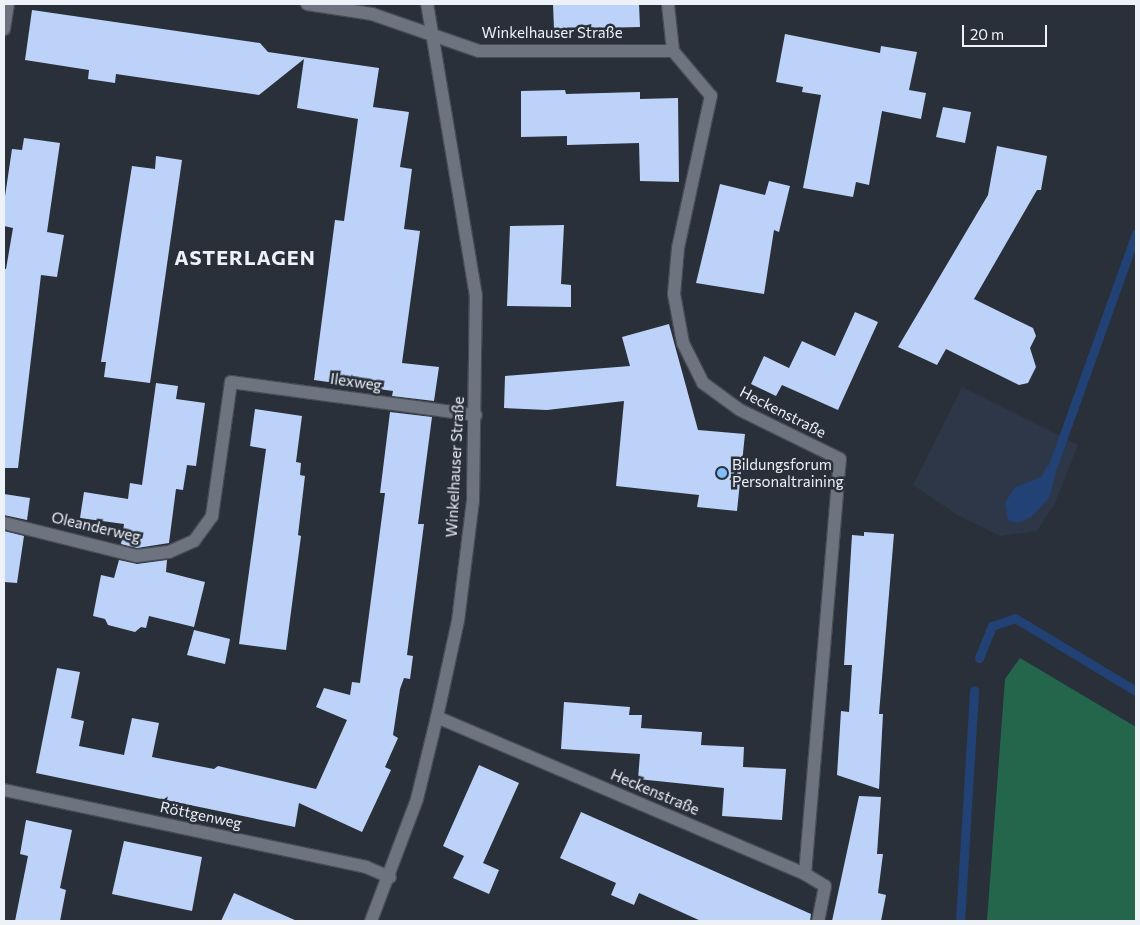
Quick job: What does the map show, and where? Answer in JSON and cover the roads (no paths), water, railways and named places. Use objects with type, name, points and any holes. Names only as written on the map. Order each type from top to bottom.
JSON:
[{"type":"street","points":[[4,29],[8,4]]},
{"type":"street","points":[[306,4],[372,14],[434,34]]},
{"type":"street","name":"Winkelhauser Straße","points":[[371,921],[390,877],[417,799],[438,718],[462,584],[473,500],[476,415],[476,296],[434,34],[427,4]]},
{"type":"street","points":[[668,4],[673,51]]},
{"type":"street","name":"Winkelhauser Straße","points":[[434,34],[479,51],[673,51]]},
{"type":"street","name":"Heckenstraße","points":[[673,51],[711,96],[678,248],[674,294],[683,343],[704,383],[740,410],[840,459],[805,874]]},
{"type":"street","name":"Ilexweg","points":[[231,382],[476,415]]},
{"type":"street","name":"Oleanderweg","points":[[4,522],[136,556],[169,552],[194,541],[212,516],[231,382]]},
{"type":"street","name":"Heckenstraße","points":[[438,718],[805,874],[826,886],[818,921]]},
{"type":"street","name":"Röttgenweg","points":[[4,790],[366,867],[390,877]]},
{"type":"water","points":[[1048,465],[1056,472],[1049,498],[1031,517],[1018,523],[1008,520],[1005,503],[1014,488],[1041,477]]},
{"type":"waterway","points":[[1052,468],[1136,234]]},
{"type":"waterway","points":[[979,658],[992,626],[1015,618],[1136,691]]},
{"type":"waterway","points":[[960,921],[974,690]]},
{"type":"place","name":"Bildungsforum Personaltraining","points":[[722,473]]},
{"type":"district","name":"ASTERLAGEN","points":[[245,257]]}]
